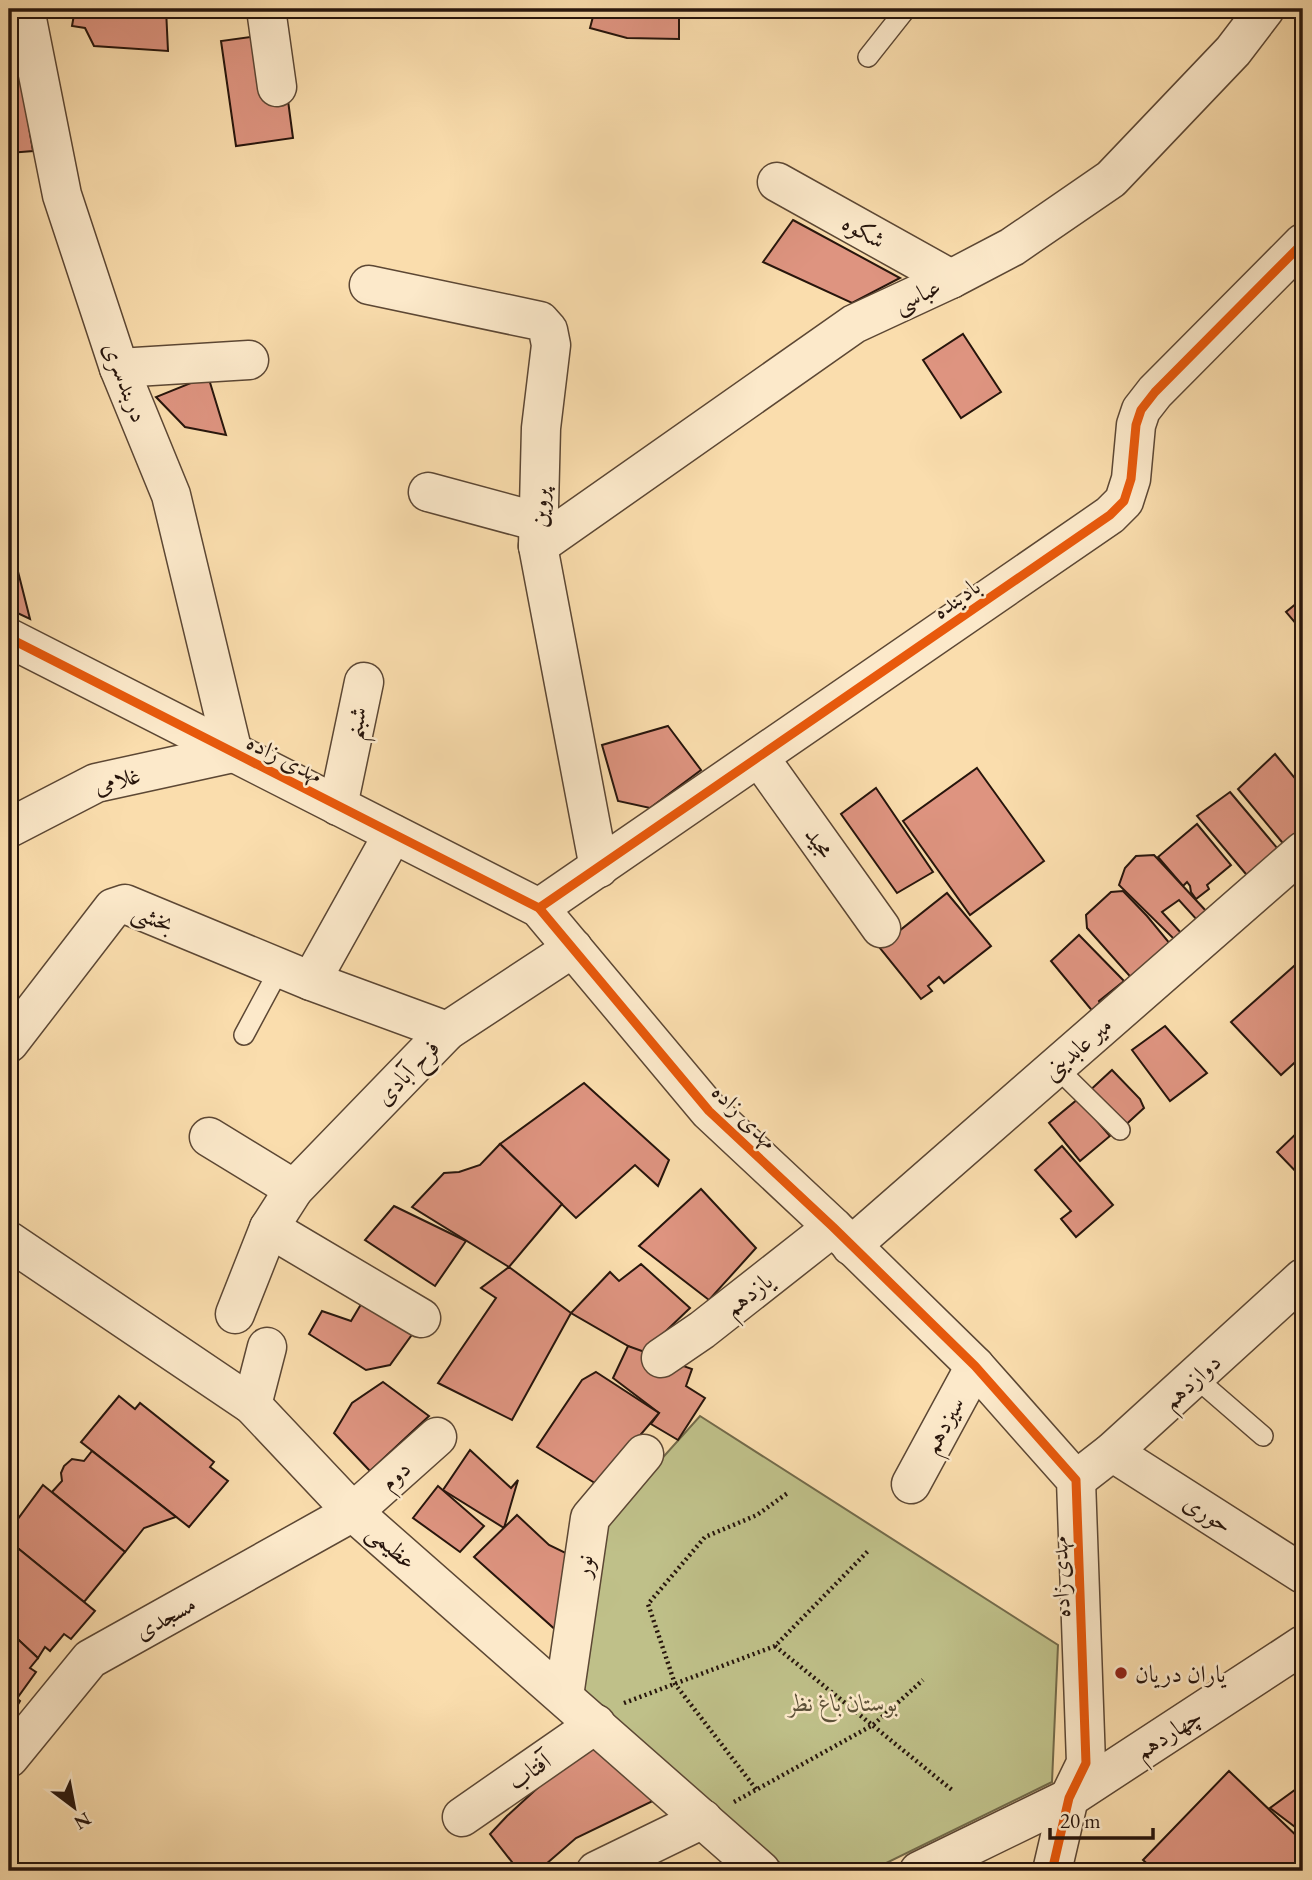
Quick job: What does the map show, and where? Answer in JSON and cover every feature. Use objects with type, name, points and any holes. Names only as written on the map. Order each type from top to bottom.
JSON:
[{"type":"street","name":"دربندسری","points":[[24,9],[62,195],[119,368],[171,495],[233,753]]},
{"type":"street","points":[[266,9],[277,88]]},
{"type":"street","name":"عباسی","points":[[538,534],[854,324],[1012,247],[1111,179],[1233,51],[1265,9]]},
{"type":"street","name":"شکوه","points":[[777,183],[951,279]]},
{"type":"street","name":"بادینده","points":[[540,908],[1110,515],[1124,501],[1131,479],[1136,425],[1141,410],[1155,392],[1303,243]]},
{"type":"street","name":"پروین","points":[[369,285],[540,321],[548,330],[551,345],[541,428],[538,534],[599,868]]},
{"type":"street","points":[[119,368],[249,360]]},
{"type":"street","points":[[428,492],[538,534]]},
{"type":"street","name":"مهدی زاده","points":[[9,638],[540,908],[709,1111],[975,1366],[1076,1480],[1086,1763],[1069,1798],[1052,1871]]},
{"type":"street","name":"شبنم","points":[[338,806],[364,682]]},
{"type":"street","name":"غلامی","points":[[9,828],[96,783],[233,753]]},
{"type":"street","name":"مجید","points":[[760,757],[881,928]]},
{"type":"street","points":[[296,974],[393,834]]},
{"type":"street","name":"میر عابدینی","points":[[842,1236],[1056,1067],[1303,851]]},
{"type":"street","name":"بخشی","points":[[9,1043],[113,908],[125,904],[296,974],[447,1031]]},
{"type":"street","name":"فرح آبادی","points":[[235,1314],[269,1228],[294,1189],[447,1031],[573,948]]},
{"type":"street","points":[[209,1137],[294,1189]]},
{"type":"street","points":[[269,1228],[421,1318]]},
{"type":"street","name":"یازدهم","points":[[661,1358],[842,1236]]},
{"type":"street","name":"عظیمی","points":[[9,1241],[252,1405],[353,1512],[761,1871]]},
{"type":"street","name":"دوازدهم","points":[[1076,1480],[1196,1378],[1303,1278]]},
{"type":"street","points":[[252,1405],[267,1347]]},
{"type":"street","name":"سیزدهم","points":[[911,1484],[975,1366]]},
{"type":"street","name":"دوم","points":[[353,1512],[437,1437]]},
{"type":"street","name":"حوری","points":[[1112,1452],[1303,1574]]},
{"type":"street","name":"نور","points":[[582,1712],[590,1518],[644,1454]]},
{"type":"street","name":"مسجدی","points":[[9,1758],[90,1659],[353,1512]]},
{"type":"street","name":"چهاردهم","points":[[919,1871],[1069,1798],[1303,1645]]},
{"type":"street","name":"آفتاب","points":[[462,1818],[582,1712]]},
{"type":"street","points":[[596,1871],[703,1819]]},
{"type":"lane","points":[[867,57],[906,9]]},
{"type":"lane","points":[[244,1035],[296,974]]},
{"type":"lane","points":[[1056,1067],[1120,1130]]},
{"type":"lane","points":[[1196,1378],[1263,1436]]},
{"type":"path","points":[[756,1789],[675,1684],[648,1604],[705,1537],[757,1515],[789,1492]]},
{"type":"path","points":[[582,1712],[675,1684],[775,1646],[869,1550]]},
{"type":"path","points":[[775,1646],[952,1790]]},
{"type":"path","points":[[703,1819],[873,1725],[923,1680]]},
{"type":"green space","name":"بوستان باغ نظر","points":[[700,1416],[1058,1645],[1052,1782],[870,1871],[789,1871],[579,1688],[604,1523]]},
{"type":"building","points":[[75,9],[166,9],[168,51],[94,46],[85,28],[72,26]]},
{"type":"building","points":[[595,9],[679,9],[679,39],[627,38],[590,28]]},
{"type":"building","points":[[279,33],[293,138],[236,146],[221,41]]},
{"type":"building","points":[[19,66],[33,151],[9,153],[9,68]]},
{"type":"building","points":[[793,220],[900,278],[852,303],[763,262]]},
{"type":"building","points":[[963,334],[1001,392],[961,418],[923,360]]},
{"type":"building","points":[[208,376],[226,435],[185,427],[156,397]]},
{"type":"building","points":[[9,536],[30,619],[9,609]]},
{"type":"building","points":[[1303,598],[1303,632],[1286,612]]},
{"type":"building","points":[[668,726],[701,770],[650,808],[618,801],[602,745]]},
{"type":"building","points":[[1275,754],[1303,788],[1303,843],[1291,853],[1238,789]]},
{"type":"building","points":[[977,768],[1044,861],[970,915],[903,821]]},
{"type":"building","points":[[876,788],[933,872],[897,893],[841,814]]},
{"type":"building","points":[[1230,792],[1283,855],[1251,880],[1197,816]]},
{"type":"building","points":[[1197,824],[1231,865],[1207,885],[1209,889],[1196,899],[1187,882],[1183,886],[1158,857]]},
{"type":"building","points":[[1154,855],[1207,912],[1197,920],[1179,900],[1162,912],[1182,934],[1175,940],[1119,885],[1125,868],[1136,856]]},
{"type":"building","points":[[1123,891],[1176,951],[1135,982],[1087,928],[1086,915],[1111,892]]},
{"type":"building","points":[[947,893],[991,946],[944,983],[939,977],[928,986],[932,991],[921,999],[879,947]]},
{"type":"building","points":[[1079,935],[1124,981],[1099,1001],[1102,1008],[1094,1013],[1051,961]]},
{"type":"building","points":[[1303,958],[1303,1055],[1281,1075],[1231,1022]]},
{"type":"building","points":[[1165,1026],[1207,1073],[1170,1101],[1132,1050]]},
{"type":"building","points":[[1112,1070],[1140,1099],[1144,1108],[1120,1130],[1086,1094]]},
{"type":"building","points":[[584,1083],[669,1160],[658,1186],[635,1165],[576,1218],[500,1144]]},
{"type":"building","points":[[1078,1099],[1110,1136],[1080,1161],[1049,1123]]},
{"type":"building","points":[[1303,1127],[1303,1179],[1277,1152]]},
{"type":"building","points":[[500,1144],[562,1204],[509,1267],[412,1207],[444,1173],[459,1172],[480,1165]]},
{"type":"building","points":[[1062,1146],[1113,1205],[1076,1237],[1061,1219],[1071,1211],[1035,1170]]},
{"type":"building","points":[[701,1189],[756,1248],[709,1300],[639,1246]]},
{"type":"building","points":[[394,1206],[466,1241],[435,1286],[365,1240]]},
{"type":"building","points":[[641,1264],[690,1308],[642,1354],[571,1313],[610,1272],[619,1281]]},
{"type":"building","points":[[509,1267],[571,1313],[512,1420],[438,1383],[496,1298],[481,1288]]},
{"type":"building","points":[[366,1296],[416,1329],[390,1365],[366,1370],[309,1334],[322,1311],[351,1321]]},
{"type":"building","points":[[628,1346],[692,1369],[686,1386],[705,1398],[678,1440],[651,1424],[659,1413],[613,1378]]},
{"type":"building","points":[[596,1372],[659,1413],[598,1485],[537,1447],[582,1380]]},
{"type":"building","points":[[383,1382],[429,1416],[370,1471],[334,1433],[352,1403]]},
{"type":"building","points":[[119,1396],[135,1409],[140,1403],[214,1462],[210,1467],[228,1481],[189,1527],[81,1442]]},
{"type":"building","points":[[470,1450],[511,1488],[518,1480],[504,1528],[443,1490]]},
{"type":"building","points":[[92,1451],[176,1517],[144,1528],[125,1552],[52,1492],[62,1481],[64,1466],[72,1459],[84,1461]]},
{"type":"building","points":[[43,1485],[125,1552],[84,1602],[9,1541],[9,1531]]},
{"type":"building","points":[[438,1486],[484,1526],[460,1552],[413,1518]]},
{"type":"building","points":[[517,1515],[549,1545],[574,1557],[558,1632],[474,1557]]},
{"type":"building","points":[[9,1541],[95,1611],[71,1639],[64,1634],[50,1651],[45,1647],[38,1658],[9,1631]]},
{"type":"building","points":[[9,1631],[38,1658],[30,1668],[36,1672],[18,1697],[9,1690]]},
{"type":"building","points":[[9,1692],[20,1701],[9,1720]]},
{"type":"building","points":[[603,1742],[657,1799],[576,1838],[538,1871],[519,1871],[490,1834],[543,1783]]},
{"type":"building","points":[[1229,1771],[1303,1842],[1303,1865],[1297,1871],[1155,1871],[1143,1860]]},
{"type":"building","points":[[1303,1784],[1303,1833],[1270,1808]]},
{"type":"cycle path","points":[[539,908],[1110,515],[1124,501],[1131,479],[1136,425],[1141,410],[1155,392],[1303,243]]},
{"type":"cycle path","points":[[9,638],[539,908],[709,1111],[975,1366],[1076,1480],[1086,1763],[1069,1798],[1052,1871]]},
{"type":"place","name":"یاران دریان","points":[[1121,1673]]}]
